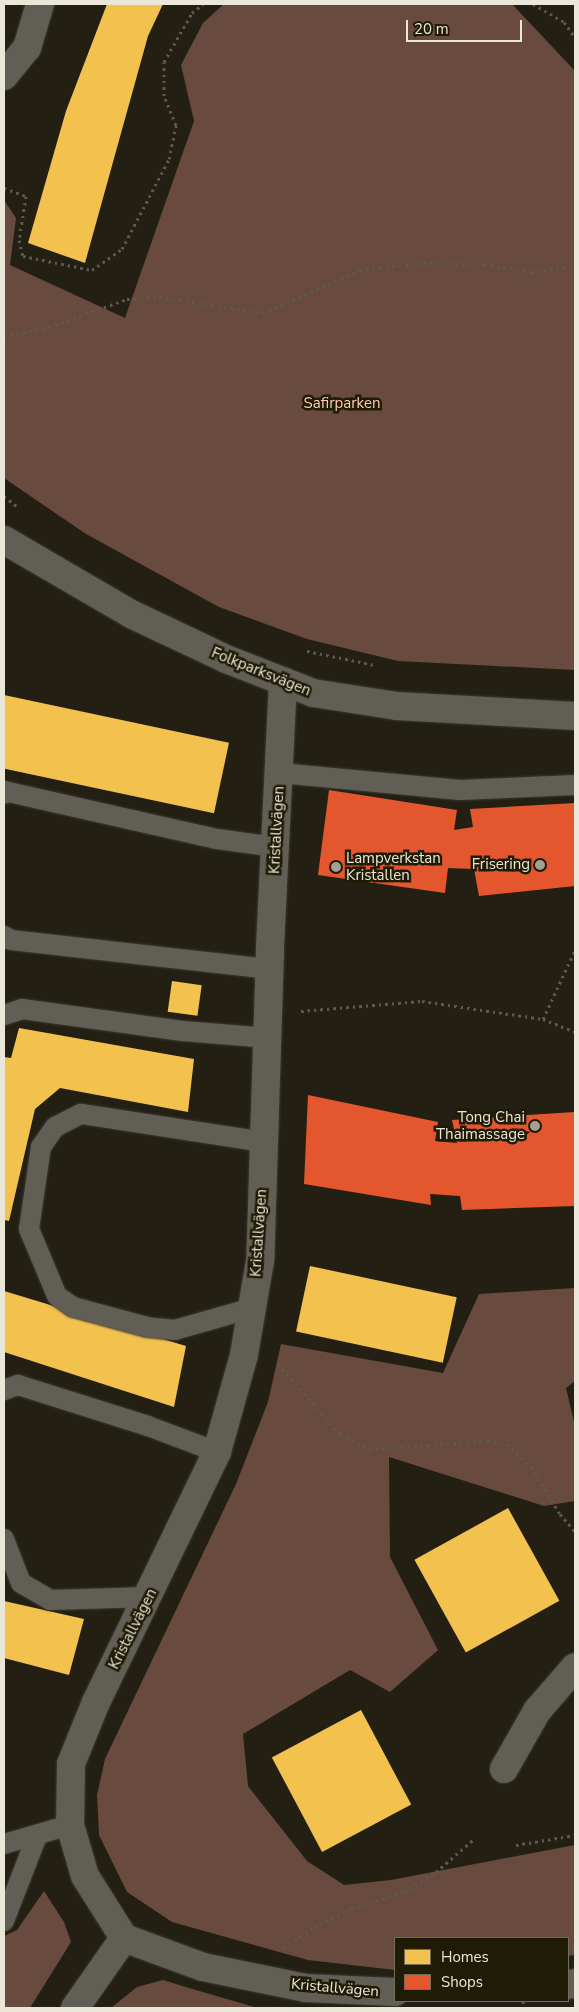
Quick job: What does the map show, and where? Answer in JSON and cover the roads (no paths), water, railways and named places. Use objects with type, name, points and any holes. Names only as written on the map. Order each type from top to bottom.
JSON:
[{"type":"street","points":[[4,76],[26,48],[40,4]]},
{"type":"street","name":"Folkparksvägen","points":[[4,540],[131,614],[226,659],[313,693],[397,706],[575,716]]},
{"type":"street","name":"Kristallvägen","points":[[283,681],[270,969],[260,1261],[250,1320],[217,1452],[149,1598],[96,1702],[71,1764],[70,1825],[85,1876],[124,1938],[203,1967],[288,1984],[394,1992]]},
{"type":"street","points":[[504,1769],[538,1711],[575,1667]]},
{"type":"street","points":[[75,2008],[124,1938]]},
{"type":"lane","points":[[280,773],[460,790],[575,785]]},
{"type":"lane","points":[[4,794],[4,791],[217,839],[276,847]]},
{"type":"lane","points":[[6,939],[270,969]]},
{"type":"lane","points":[[4,1014],[22,1008],[183,1031],[269,1038]]},
{"type":"lane","points":[[250,1320],[176,1330],[147,1327],[73,1307],[57,1296],[29,1229],[42,1146],[55,1127],[81,1114],[264,1142]]},
{"type":"lane","points":[[4,1390],[18,1385],[148,1426],[217,1452]]},
{"type":"lane","points":[[4,1539],[21,1583],[50,1600],[149,1598]]},
{"type":"lane","points":[[4,1844],[70,1825]]},
{"type":"lane","points":[[4,1921],[37,1836]]},
{"type":"place","name":"Frisering","points":[[540,865]]},
{"type":"place","name":"Lampverkstan Kristallen","points":[[336,867]]},
{"type":"place","name":"Tong Chai Thaimassage","points":[[535,1126]]},
{"type":"park label","name":"Safirparken","points":[[342,404]]}]
